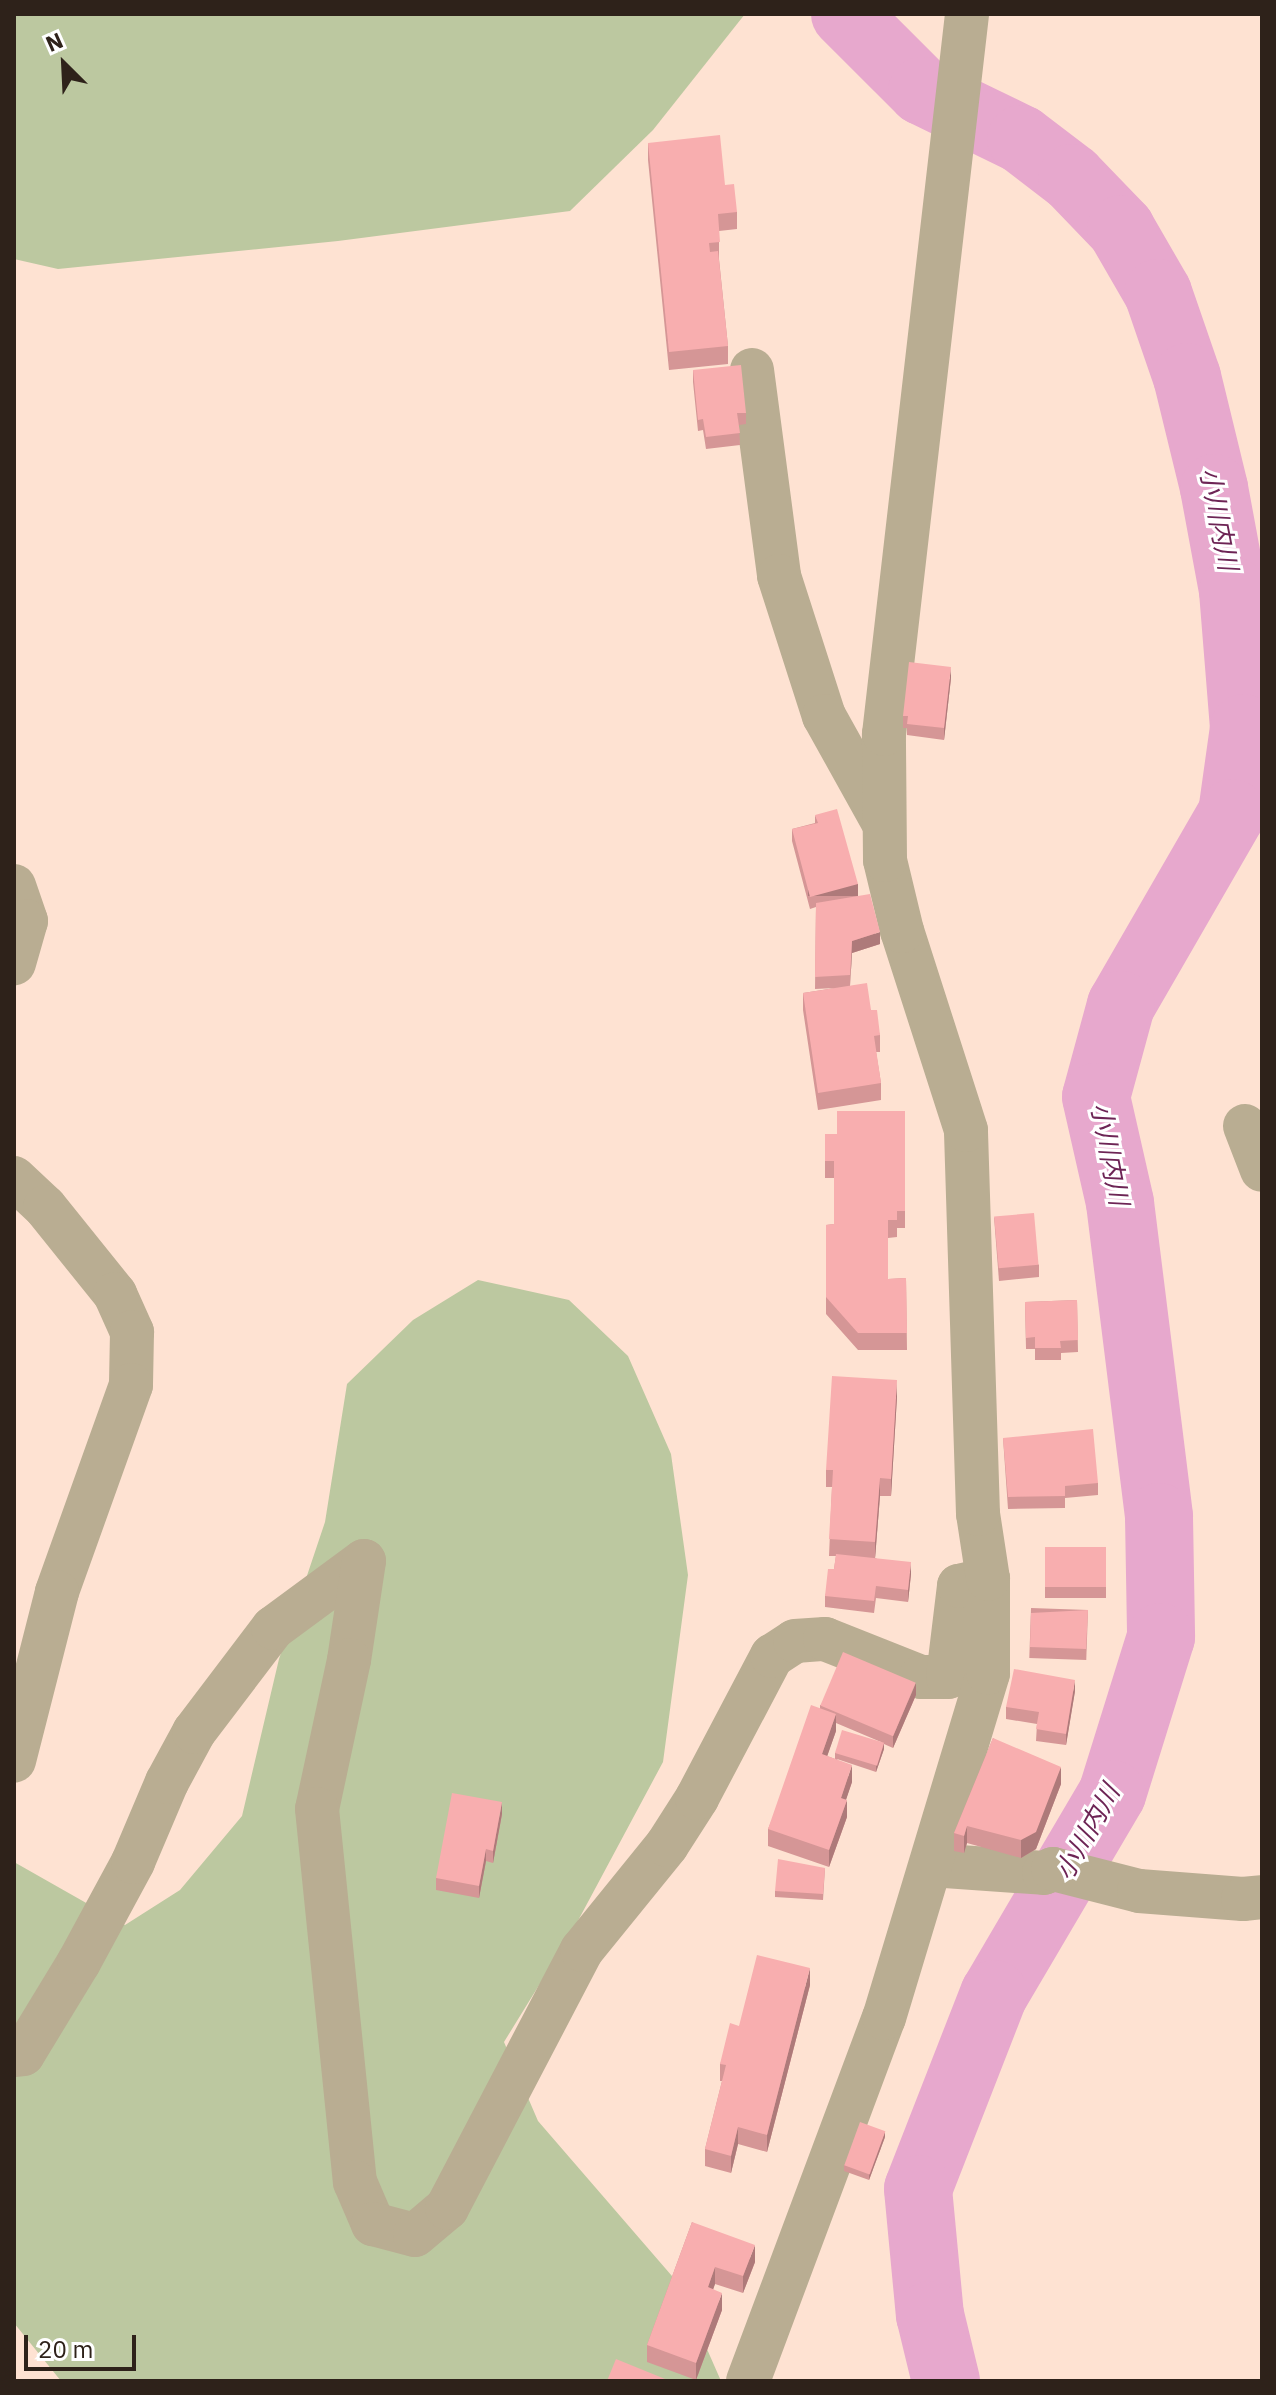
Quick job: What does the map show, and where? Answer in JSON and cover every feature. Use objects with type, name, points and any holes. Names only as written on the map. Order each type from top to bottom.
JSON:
[{"type":"street","points":[[748,2381],[884,2018],[988,1673],[988,1579],[978,1514],[966,1130],[902,931],[885,860],[884,734],[967,14]]},
{"type":"street","points":[[752,370],[779,576],[824,716],[885,825]]},
{"type":"street","points":[[14,886],[26,921],[14,963]]},
{"type":"street","points":[[1245,1126],[1262,1170]]},
{"type":"street","points":[[14,1178],[45,1207],[115,1294],[132,1332],[131,1385],[57,1592],[14,1761]]},
{"type":"street","points":[[14,2055],[23,2054],[79,1962],[133,1862],[167,1782],[194,1732],[273,1628],[364,1561],[349,1660],[317,1809],[355,2182],[373,2224],[415,2235],[447,2208],[582,1950],[667,1845],[697,1798],[772,1656],[795,1641],[825,1639],[921,1677],[948,1677],[959,1586],[988,1579]]},
{"type":"street","points":[[931,1865],[1044,1873],[1053,1869],[1139,1891],[1243,1899],[1262,1897]]},
{"type":"green space","points":[[14,14],[745,14],[653,130],[570,211],[338,241],[58,269],[14,259]]},
{"type":"green space","points":[[478,1280],[569,1300],[628,1356],[671,1454],[688,1575],[663,1762],[573,1930],[504,2042],[538,2121],[678,2283],[721,2381],[61,2381],[14,2323],[14,1862],[125,1925],[180,1890],[242,1816],[279,1659],[325,1522],[347,1384],[413,1320]]},
{"type":"building","points":[[720,135],[725,185],[734,184],[737,212],[718,214],[720,242],[709,243],[710,252],[718,251],[728,346],[669,352],[648,143]]},
{"type":"building","points":[[741,365],[746,413],[737,413],[740,433],[706,437],[703,419],[698,420],[693,370]]},
{"type":"building","points":[[909,662],[951,667],[944,728],[907,724],[908,716],[903,716]]},
{"type":"building","points":[[837,809],[858,884],[810,897],[792,829],[818,823],[815,815]]},
{"type":"building","points":[[870,894],[880,932],[852,941],[850,975],[815,977],[816,903]]},
{"type":"building","points":[[867,983],[871,1010],[877,1010],[880,1035],[874,1036],[881,1083],[818,1093],[803,993]]},
{"type":"building","points":[[837,1111],[905,1111],[905,1211],[897,1211],[897,1220],[888,1220],[888,1279],[906,1278],[907,1333],[858,1333],[826,1297],[826,1225],[834,1224],[834,1161],[825,1161],[825,1134],[837,1134]]},
{"type":"building","points":[[1034,1213],[1039,1265],[999,1268],[994,1216]]},
{"type":"building","points":[[1077,1300],[1078,1340],[1060,1341],[1061,1348],[1035,1348],[1035,1337],[1026,1338],[1025,1302]]},
{"type":"building","points":[[832,1376],[897,1380],[891,1479],[880,1478],[875,1542],[829,1539],[833,1470],[826,1470]]},
{"type":"building","points":[[1093,1429],[1098,1483],[1065,1486],[1065,1496],[1008,1497],[1003,1438]]},
{"type":"building","points":[[1045,1547],[1106,1547],[1106,1587],[1045,1587]]},
{"type":"building","points":[[836,1554],[911,1562],[908,1590],[876,1586],[874,1601],[825,1596],[828,1569],[834,1569]]},
{"type":"building","points":[[1088,1610],[1086,1649],[1030,1647],[1031,1613]]},
{"type":"building","points":[[843,1652],[916,1683],[893,1736],[820,1705]]},
{"type":"building","points":[[1014,1669],[1075,1680],[1066,1734],[1036,1729],[1039,1712],[1006,1707]]},
{"type":"building","points":[[811,1705],[836,1714],[822,1754],[852,1765],[841,1798],[847,1800],[829,1850],[768,1829]]},
{"type":"building","points":[[842,1730],[884,1743],[877,1766],[835,1753]]},
{"type":"building","points":[[993,1738],[1061,1767],[1036,1832],[1021,1840],[967,1826],[964,1836],[954,1833]]},
{"type":"building","points":[[452,1793],[502,1802],[493,1851],[486,1849],[479,1886],[436,1878]]},
{"type":"building","points":[[778,1859],[825,1868],[823,1894],[775,1891]]},
{"type":"building","points":[[757,1955],[810,1968],[767,2135],[738,2127],[731,2156],[705,2149],[726,2065],[720,2064],[730,2023],[739,2026]]},
{"type":"building","points":[[860,2122],[885,2131],[870,2174],[844,2165]]},
{"type":"building","points":[[692,2222],[755,2245],[743,2276],[715,2267],[708,2287],[722,2293],[696,2363],[647,2345]]},
{"type":"building","points":[[616,2359],[670,2381],[607,2381]]},
{"type":"waterway","name":"小川内川","points":[[845,14],[922,91],[1021,139],[1072,178],[1121,229],[1158,293],[1187,377],[1214,488],[1233,591],[1244,728],[1232,813],[1121,1005],[1096,1097],[1120,1203],[1159,1517],[1161,1637],[1112,1794],[994,1994],[918,2189],[930,2315],[946,2381]]}]
